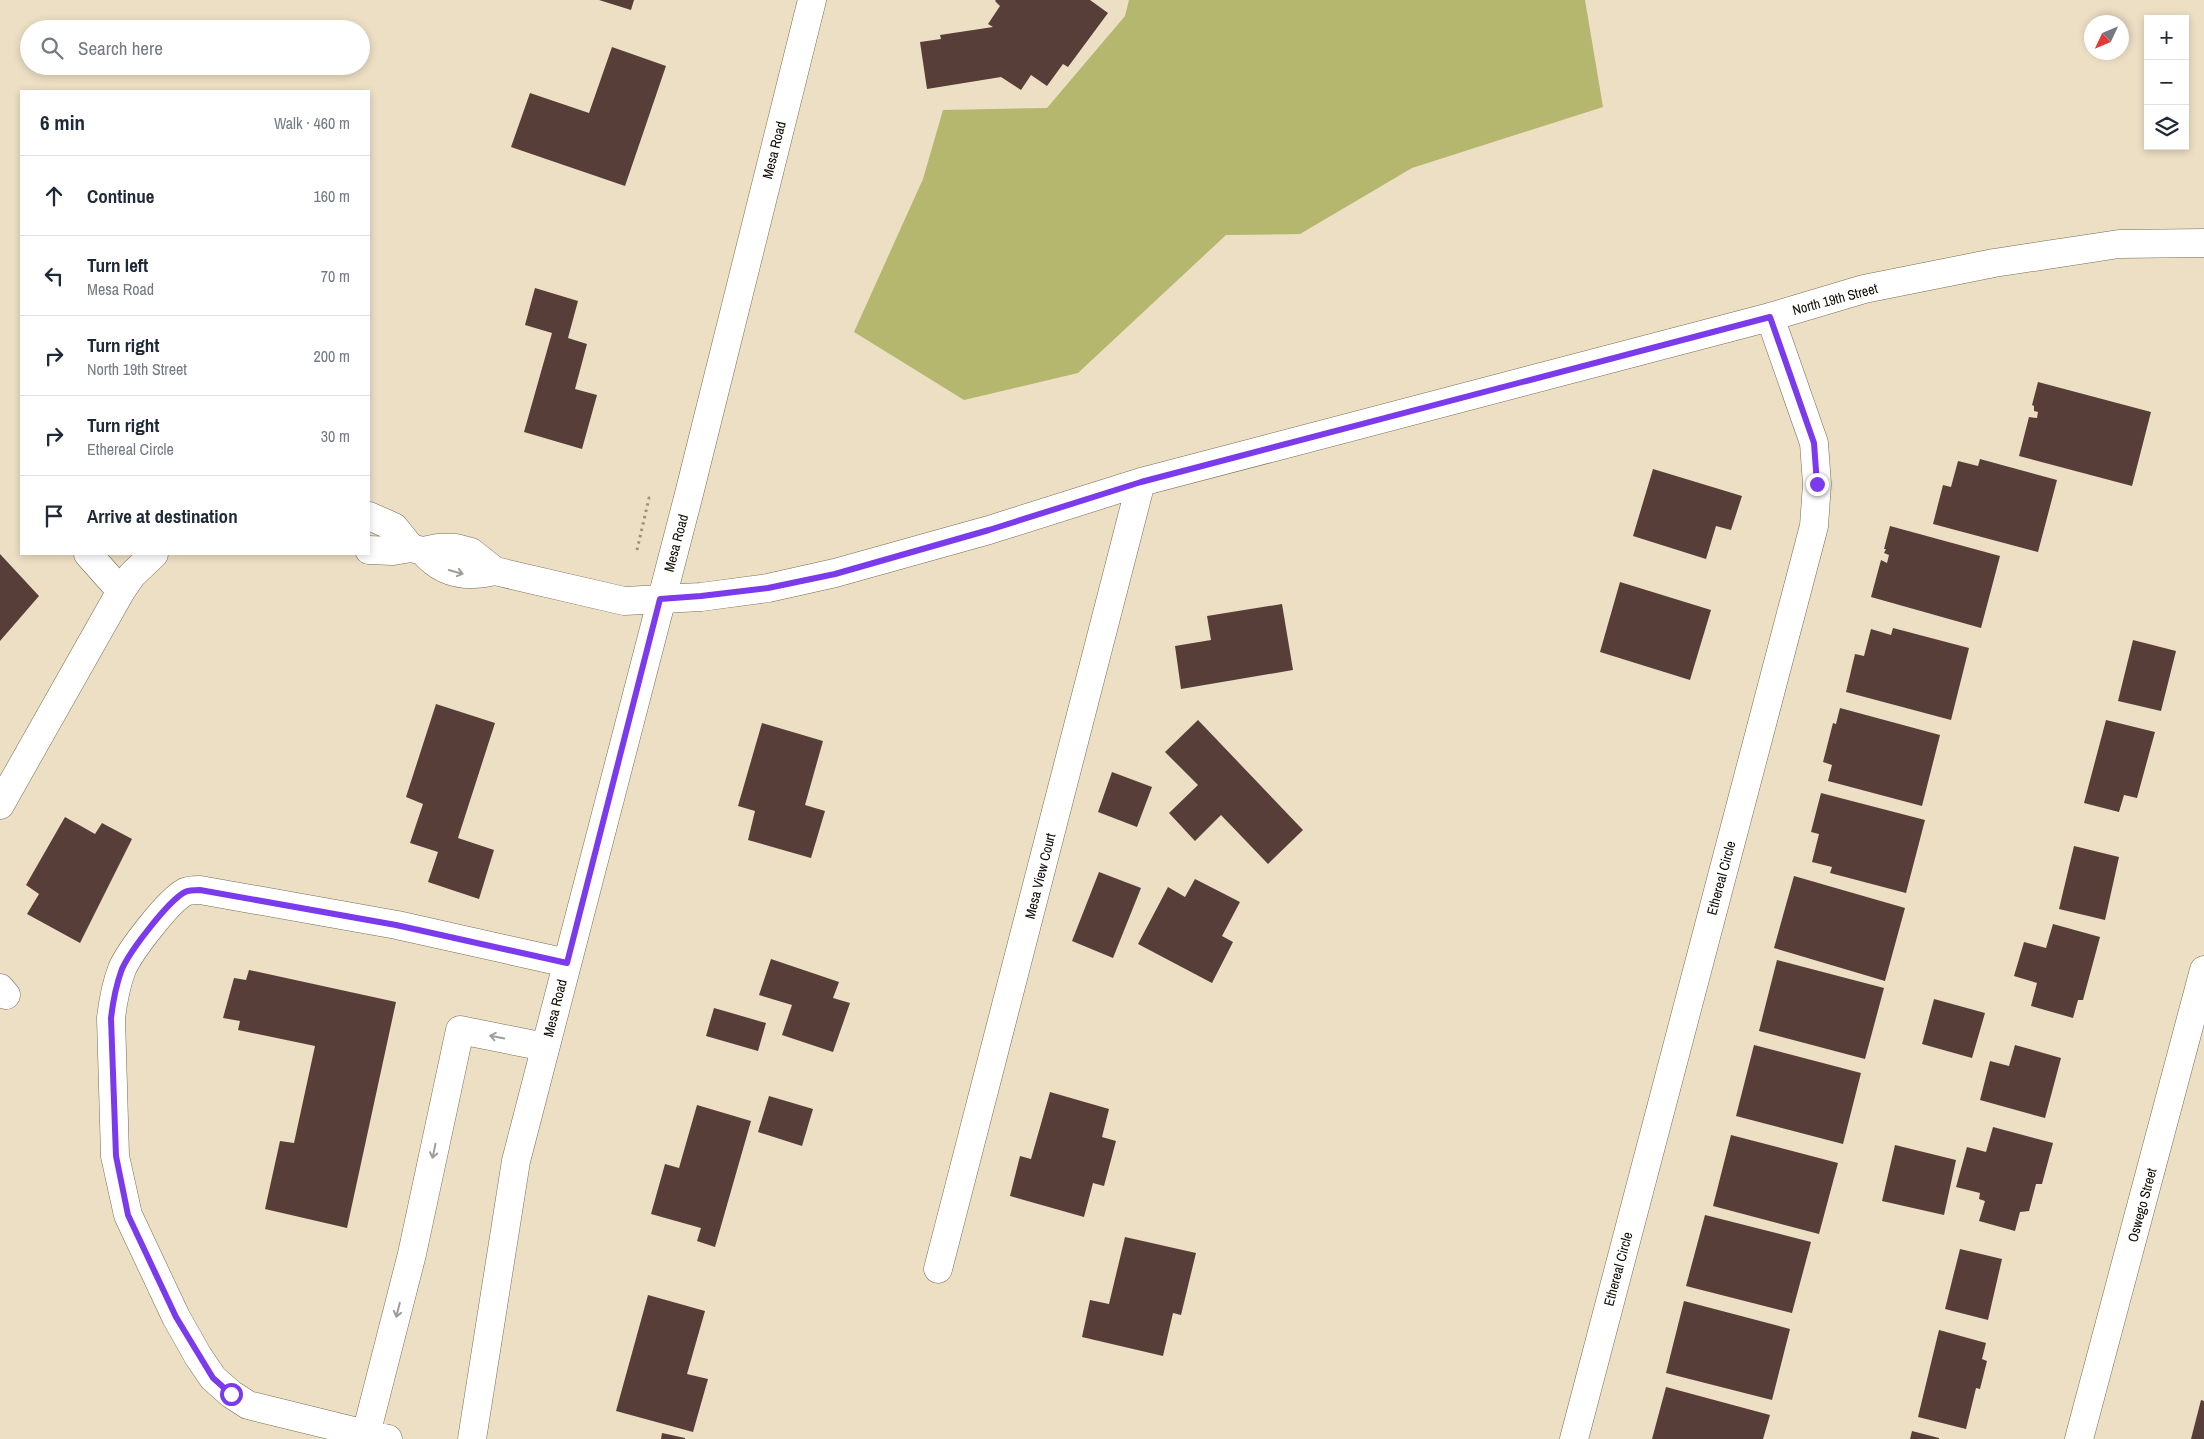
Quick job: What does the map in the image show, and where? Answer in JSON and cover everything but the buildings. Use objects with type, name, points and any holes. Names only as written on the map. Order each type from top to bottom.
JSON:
[{"type":"street","name":"Mesa Road","points":[[472,1439],[516,1161],[660,599],[689,494],[812,0]]},
{"type":"street","name":"North 19th Street","points":[[417,549],[440,567],[461,574],[480,575],[495,571],[624,601],[701,596],[768,588],[835,574],[989,530],[1141,482],[1770,317],[1864,289],[1994,263],[2119,244],[2204,243]]},
{"type":"street","name":"Ethereal Circle","points":[[1574,1439],[1814,526],[1817,484],[1814,443],[1770,317]]},
{"type":"street","name":"Mesa View Court","points":[[938,1269],[1141,482]]},
{"type":"street","points":[[370,516],[394,527],[417,549]]},
{"type":"street","points":[[370,550],[417,549]]},
{"type":"street","points":[[89,555],[121,591]]},
{"type":"street","points":[[0,805],[121,591],[132,575],[153,555]]},
{"type":"street","points":[[545,1047],[460,1030],[412,1254],[377,1437],[248,1406],[213,1378],[176,1317],[128,1215],[116,1156],[111,1018],[113,996],[123,968],[151,925],[173,902],[186,892],[200,890],[396,925],[567,963]]},
{"type":"street","name":"Oswego Street","points":[[2079,1439],[2204,970]]},
{"type":"green space","points":[[1129,0],[1585,0],[1603,107],[1412,168],[1300,234],[1226,235],[1078,373],[964,400],[854,332],[923,179],[943,110],[1047,108],[1125,16]]},
{"type":"route","points":[[231,1394],[213,1378],[198,1356],[176,1317],[128,1215],[116,1156],[111,1018],[113,996],[123,968],[151,925],[173,902],[186,892],[200,890],[396,925],[567,963],[660,599],[768,588],[835,574],[989,530],[1141,482],[1770,317],[1814,443],[1817,484]]}]
